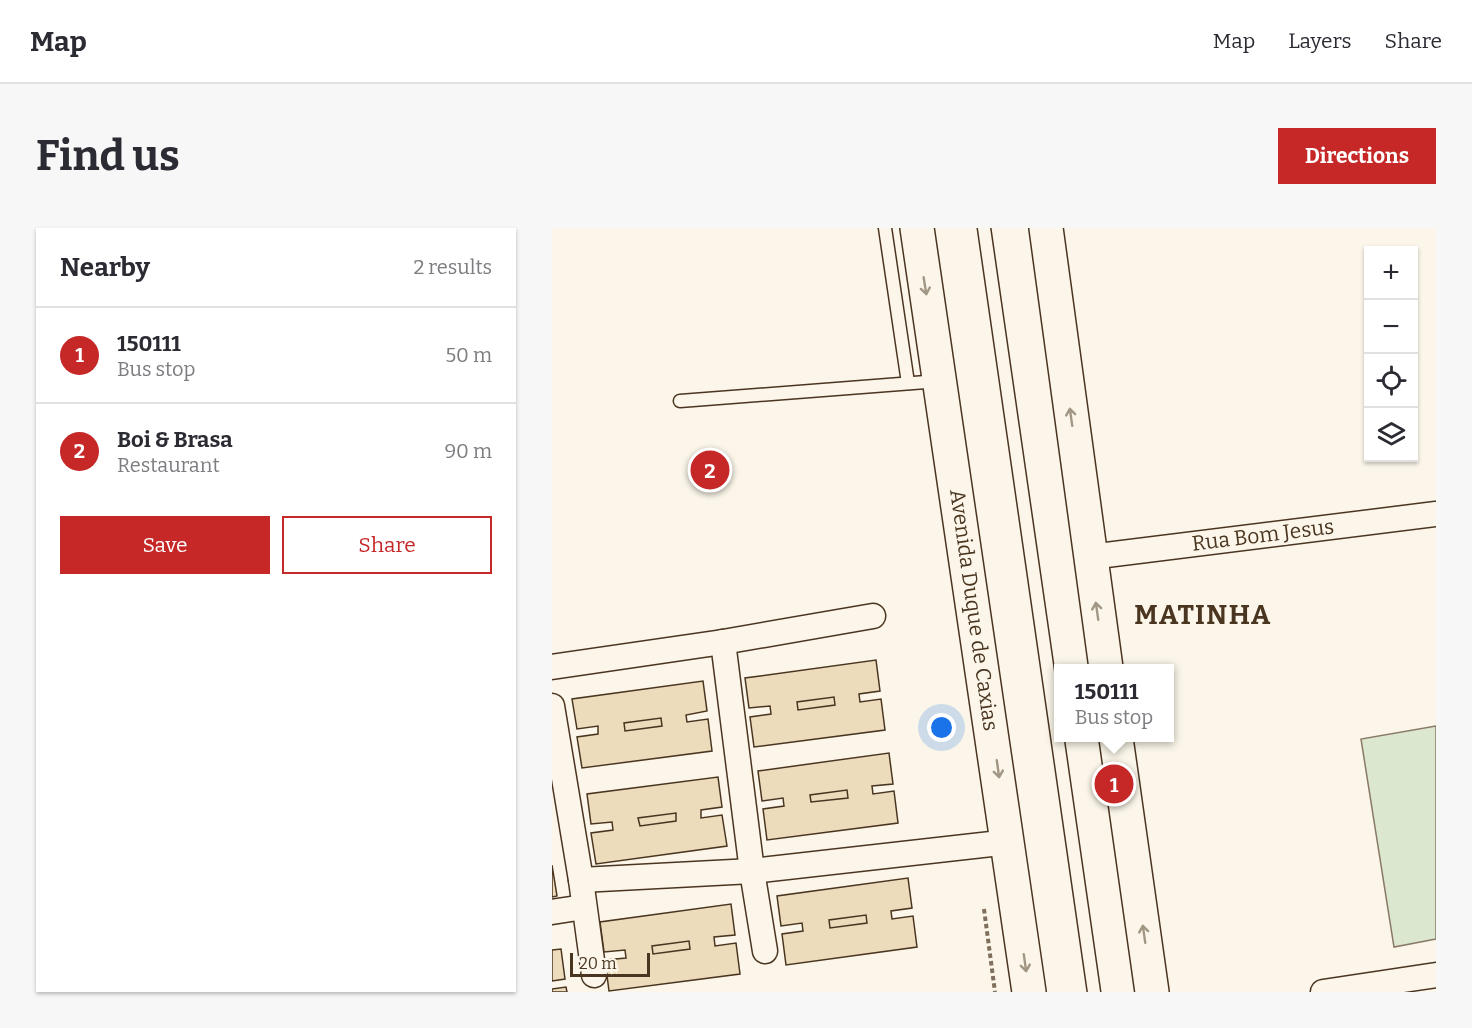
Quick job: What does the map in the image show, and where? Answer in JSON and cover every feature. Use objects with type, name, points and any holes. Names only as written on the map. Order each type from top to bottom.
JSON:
[{"type":"highway","points":[[1046,228],[1105,664]]},
{"type":"highway","name":"Avenida Duque de Caxias","points":[[919,230],[1029,992]]},
{"type":"highway","points":[[1117,742],[1152,992]]},
{"type":"street","name":"Rua Bom Jesus","points":[[1090,557],[1436,513]]},
{"type":"street","points":[[552,667],[723,642],[873,616]]},
{"type":"street","points":[[723,642],[752,871],[765,951]]},
{"type":"street","points":[[552,706],[559,785],[581,880],[594,975]]},
{"type":"street","points":[[581,880],[752,871],[1009,842]]},
{"type":"street","points":[[552,912],[584,907]]},
{"type":"street","points":[[1323,992],[1436,975]]},
{"type":"lane","points":[[885,228],[908,383]]},
{"type":"lane","points":[[984,228],[1054,714]]},
{"type":"lane","points":[[680,401],[940,381]]},
{"type":"lane","points":[[1058,742],[1094,992]]},
{"type":"green space","points":[[1436,726],[1436,939],[1394,947],[1361,739]]},
{"type":"building","points":[[876,660],[880,691],[859,694],[860,702],[881,699],[885,730],[754,747],[750,717],[771,714],[770,706],[749,708],[745,678]]},
{"type":"building","points":[[703,681],[707,711],[686,715],[687,722],[708,719],[712,751],[582,768],[577,737],[598,734],[598,726],[577,729],[572,699]]},
{"type":"building","points":[[834,697],[835,705],[798,710],[797,702]]},
{"type":"building","points":[[661,718],[662,726],[625,731],[624,723]]},
{"type":"building","points":[[889,753],[893,784],[872,786],[873,794],[894,791],[898,823],[767,840],[763,809],[784,806],[783,798],[762,801],[758,771]]},
{"type":"building","points":[[718,777],[722,807],[701,810],[701,818],[722,815],[727,846],[596,864],[591,833],[613,830],[612,822],[591,824],[587,794]]},
{"type":"building","points":[[847,790],[848,798],[811,802],[810,795]]},
{"type":"building","points":[[676,813],[676,821],[640,826],[638,818]]},
{"type":"building","points":[[552,865],[557,896],[552,897]]},
{"type":"building","points":[[908,878],[912,908],[891,911],[892,919],[913,916],[917,947],[786,965],[782,934],[803,931],[802,923],[781,926],[777,896]]},
{"type":"building","points":[[731,904],[735,935],[714,937],[715,946],[736,943],[740,974],[609,991],[605,960],[626,958],[625,950],[604,952],[600,922]]},
{"type":"building","points":[[866,915],[867,923],[830,928],[829,920]]},
{"type":"building","points":[[689,941],[690,949],[653,954],[652,946]]},
{"type":"building","points":[[561,949],[565,979],[552,981],[552,950]]},
{"type":"building","points":[[566,987],[567,992],[552,992],[552,989]]},
{"type":"place","name":"Boi & Brasa","points":[[710,470]]},
{"type":"place","name":"150111","points":[[1114,784]]},
{"type":"district","name":"MATINHA","points":[[1203,615]]}]
